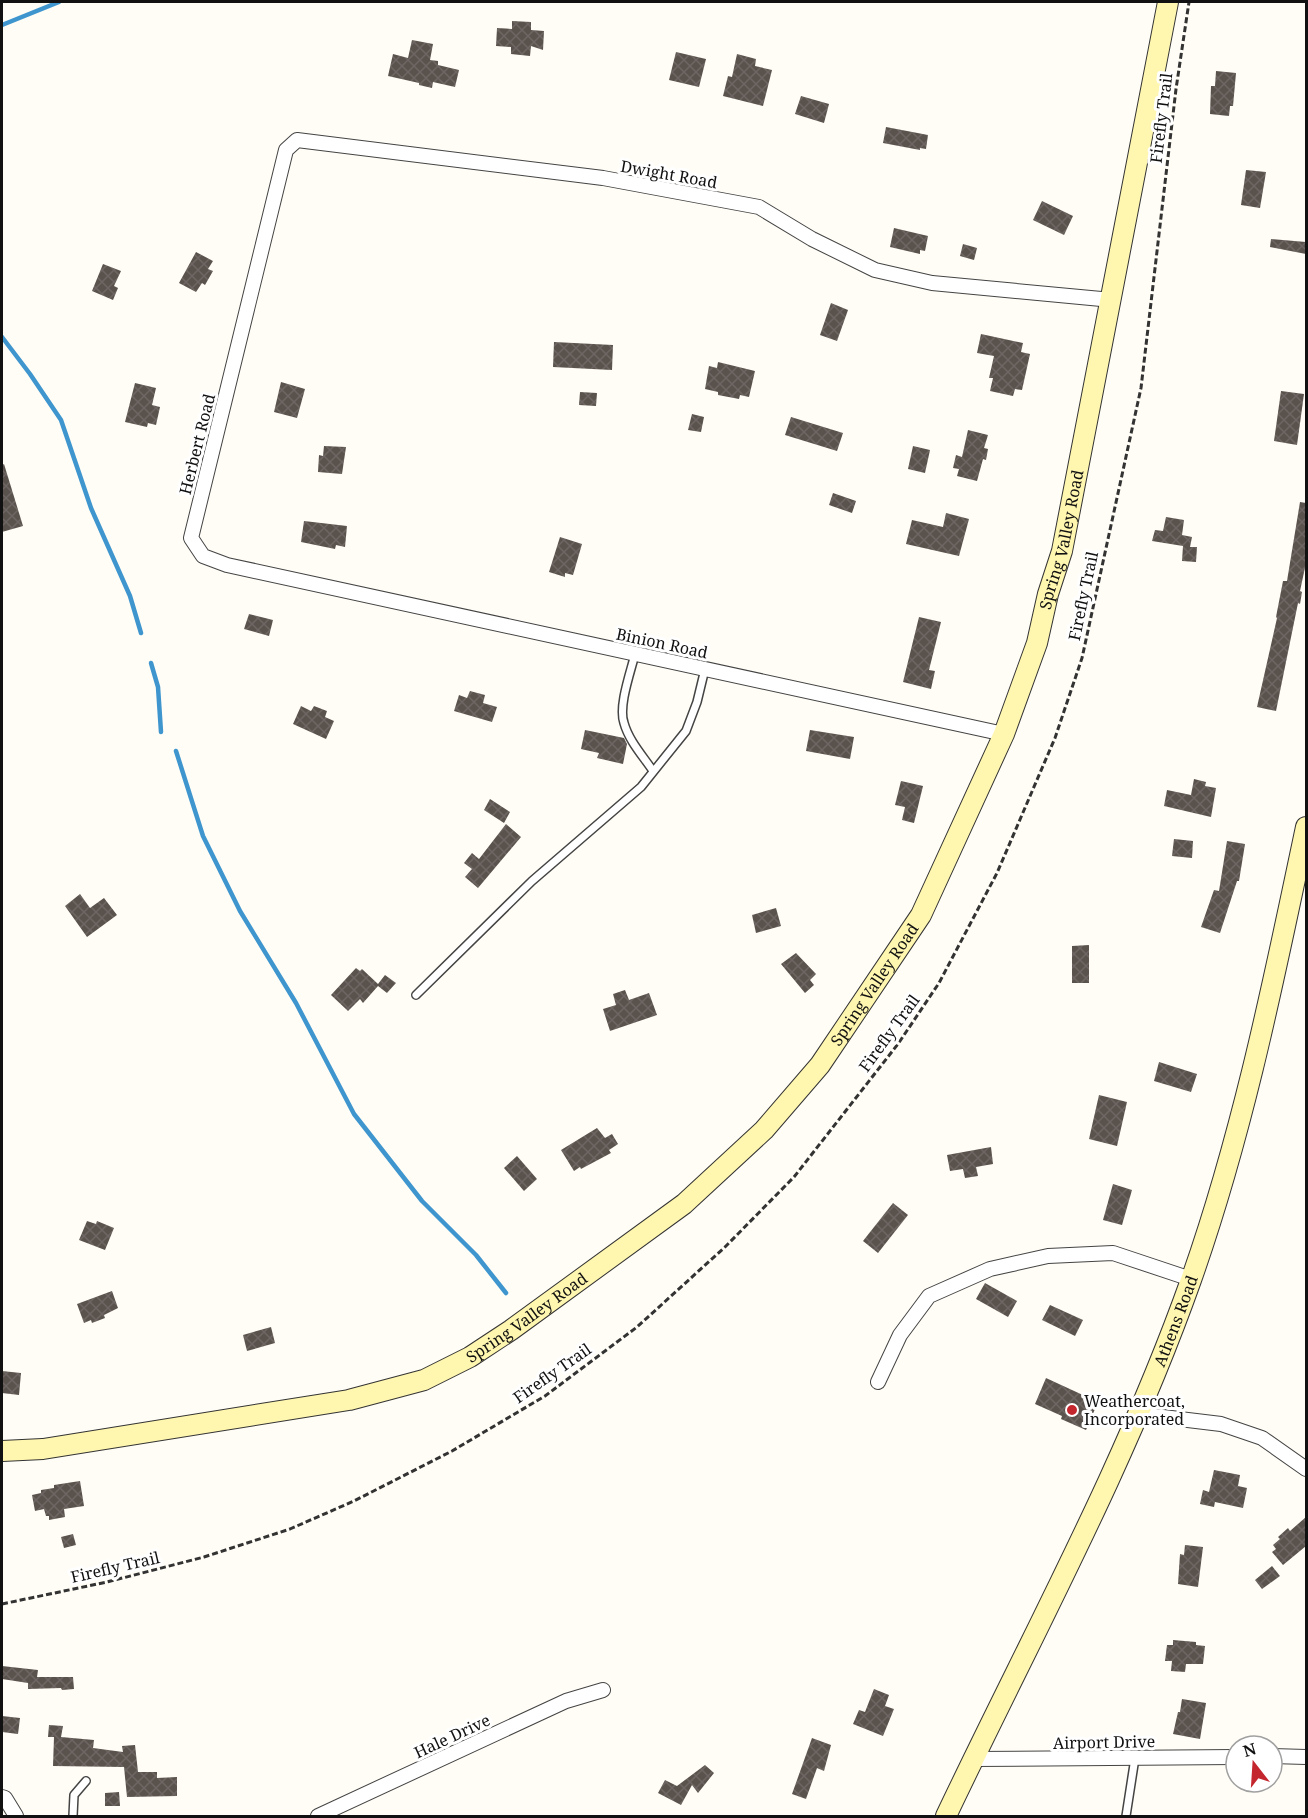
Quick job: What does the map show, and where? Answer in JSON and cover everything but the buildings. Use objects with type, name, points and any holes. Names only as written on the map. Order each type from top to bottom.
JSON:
[{"type":"street","name":"Spring Valley Road","points":[[2,1451],[43,1449],[349,1400],[424,1380],[470,1357],[511,1330],[684,1204],[764,1130],[820,1065],[921,915],[1004,734],[1037,643],[1048,594],[1062,551],[1168,2]]},
{"type":"street","name":"Dwight Road","points":[[268,226],[286,150],[297,140],[603,178],[759,207],[812,238],[875,270],[932,283],[1112,300]]},
{"type":"street","name":"Herbert Road","points":[[268,226],[191,538],[203,556],[314,584]]},
{"type":"street","name":"Binion Road","points":[[314,584],[1004,734]]},
{"type":"street","name":"Athens Road","points":[[946,1816],[1091,1517],[1138,1414],[1191,1279],[1235,1135],[1272,986],[1306,827]]},
{"type":"street","points":[[878,1382],[900,1335],[929,1296],[990,1269],[1048,1256],[1113,1252],[1191,1279]]},
{"type":"street","points":[[1138,1414],[1221,1424],[1262,1438],[1306,1469]]},
{"type":"street","name":"Hale Drive","points":[[318,1816],[566,1701],[603,1690]]},
{"type":"street","points":[[1284,1756],[1306,1756]]},
{"type":"street","name":"Airport Drive","points":[[973,1759],[1224,1757]]},
{"type":"street","points":[[2,1797],[5,1798],[16,1816]]},
{"type":"lane","points":[[634,654],[624,702],[623,721],[631,738],[653,771]]},
{"type":"lane","points":[[416,995],[532,881],[641,787],[686,731],[697,702],[705,669]]},
{"type":"lane","points":[[1126,1816],[1135,1758]]},
{"type":"lane","points":[[73,1816],[74,1795],[86,1781]]},
{"type":"path","name":"Firefly Trail","points":[[2,1604],[107,1582],[204,1557],[290,1529],[354,1501],[452,1451],[545,1396],[637,1327],[725,1247],[794,1177],[898,1044],[939,983],[997,873],[1054,738],[1082,658],[1141,388],[1176,89],[1189,2]]},
{"type":"waterway","points":[[2,25],[59,2]]},
{"type":"waterway","points":[[2,337],[61,420],[91,508],[130,596],[141,633]]},
{"type":"waterway","points":[[151,663],[158,687],[161,732]]},
{"type":"waterway","points":[[176,751],[203,836],[240,911],[296,1003],[354,1114],[422,1201],[476,1255],[506,1293]]},
{"type":"place","name":"Weathercoat, Incorporated","points":[[1072,1410]]}]
